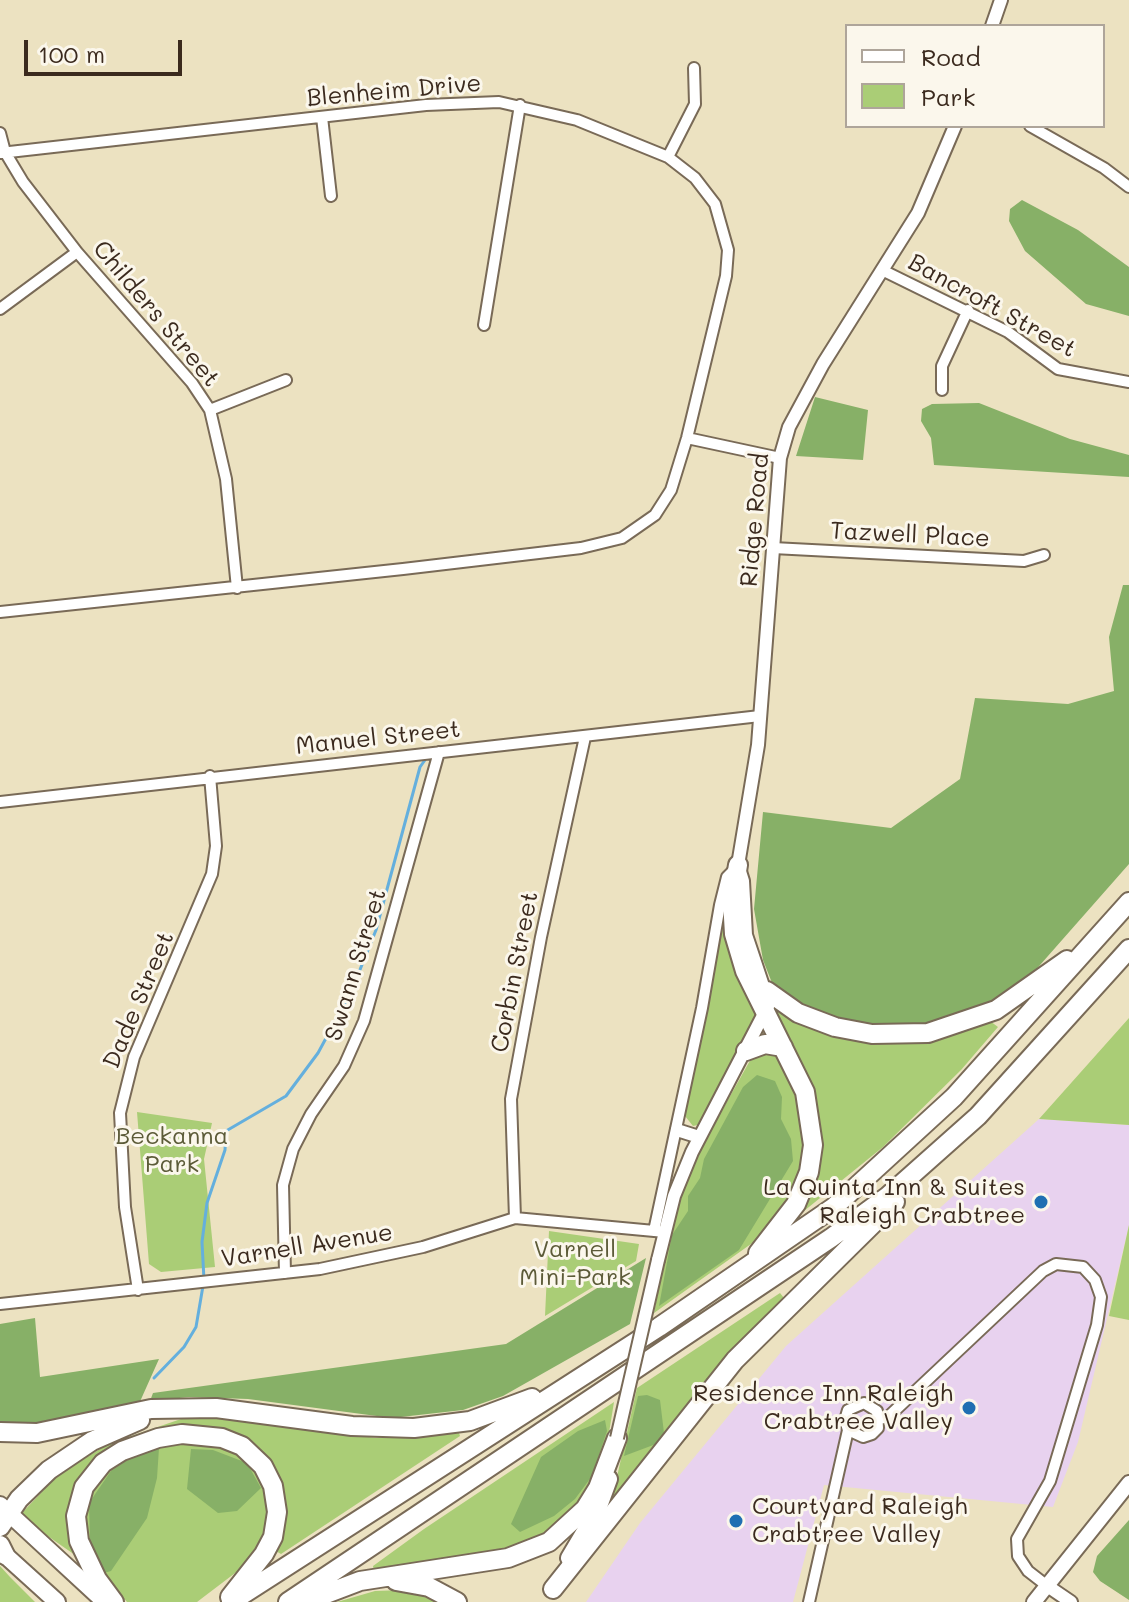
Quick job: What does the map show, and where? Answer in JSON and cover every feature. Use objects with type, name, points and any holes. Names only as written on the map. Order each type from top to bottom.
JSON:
[{"type":"highway","points":[[738,865],[732,901],[734,934],[766,1015],[809,1107],[812,1159],[804,1186],[788,1217],[740,1274]]},
{"type":"highway","points":[[228,1602],[740,1274],[834,1207],[912,1138],[1026,1019],[1129,902]]},
{"type":"highway","points":[[767,991],[798,1013],[835,1027],[872,1034],[928,1033],[996,1010],[1098,936]]},
{"type":"highway","points":[[550,1596],[735,1360],[884,1213],[1030,1061],[1129,949]]},
{"type":"highway","points":[[746,1051],[765,1044],[783,1047]]},
{"type":"highway","points":[[288,1602],[831,1238],[945,1148]]},
{"type":"highway","points":[[0,1432],[37,1433],[151,1409],[193,1408],[269,1412],[352,1426],[414,1428],[470,1421],[572,1382]]},
{"type":"highway","points":[[2,1515],[40,1478],[79,1449],[136,1422],[193,1408]]},
{"type":"highway","points":[[114,1602],[88,1563],[79,1541],[76,1516],[84,1487],[103,1463],[122,1451],[158,1438],[195,1434],[232,1441],[250,1452],[269,1476],[276,1499],[276,1524],[270,1545],[228,1602]]},
{"type":"highway","points":[[305,1602],[373,1578],[508,1558],[549,1542],[585,1509],[598,1488],[617,1438]]},
{"type":"highway","points":[[373,1578],[429,1587],[457,1602]]},
{"type":"main road","points":[[550,1596],[598,1509],[617,1438]]},
{"type":"main road","points":[[1034,1602],[1129,1483]]},
{"type":"main road","points":[[2,1515],[105,1602]]},
{"type":"main road","points":[[2,1550],[57,1602]]},
{"type":"street","points":[[993,24],[1001,0]]},
{"type":"street","points":[[668,157],[695,104],[694,68]]},
{"type":"street","name":"Blenheim Drive","points":[[0,612],[581,548],[622,538],[655,515],[671,490],[687,438],[726,276],[728,250],[715,204],[695,178],[668,157],[577,120],[499,102],[426,105],[2,152]]},
{"type":"street","points":[[484,325],[520,105]]},
{"type":"street","points":[[322,117],[331,196]]},
{"type":"street","name":"Ridge Road","points":[[659,1231],[699,1137],[766,1015],[767,991],[746,935],[743,881],[738,865],[754,777],[780,458],[789,427],[823,364],[918,213],[954,128]]},
{"type":"street","points":[[1034,128],[1104,168],[1129,187]]},
{"type":"street","name":"Childers Street","points":[[0,133],[2,152],[23,182],[77,252],[192,383],[210,410],[226,479],[237,588]]},
{"type":"street","points":[[0,309],[77,252]]},
{"type":"street","name":"Bancroft Street","points":[[884,271],[1008,332],[1058,369],[1129,382]]},
{"type":"street","points":[[942,390],[942,366],[968,310]]},
{"type":"street","points":[[210,410],[286,380]]},
{"type":"street","points":[[687,438],[780,458]]},
{"type":"street","name":"Tazwell Place","points":[[773,548],[1024,561],[1044,555]]},
{"type":"street","name":"Manuel Street","points":[[0,802],[760,716]]},
{"type":"street","name":"Corbin Street","points":[[515,1218],[511,1099],[541,937],[585,737]]},
{"type":"street","name":"Swann Street","points":[[285,1273],[283,1185],[293,1149],[311,1114],[344,1066],[364,1021],[439,752]]},
{"type":"street","name":"Dade Street","points":[[138,1290],[125,1207],[120,1113],[134,1057],[212,874],[216,846],[210,776]]},
{"type":"street","name":"Ridge Road","points":[[617,1438],[658,1260],[659,1231],[720,905],[727,877],[738,865]]},
{"type":"street","points":[[677,1130],[699,1137]]},
{"type":"street","name":"Varnell Avenue","points":[[0,1304],[285,1273],[366,1261],[515,1218],[659,1231]]},
{"type":"street","points":[[879,1419],[888,1417],[1043,1271],[1056,1264],[1083,1267],[1095,1280],[1101,1297],[1097,1325],[1050,1481],[1017,1539],[1018,1556],[1028,1571],[1071,1602]]},
{"type":"street","points":[[857,1404],[871,1406],[879,1419],[872,1434],[854,1436],[845,1420],[848,1410],[857,1404]]},
{"type":"street","points":[[809,1602],[848,1430]]},
{"type":"shaded area","points":[[1039,1119],[1129,1125],[1129,1225],[1078,1442],[1053,1507],[824,1485],[793,1602],[586,1602],[640,1523],[786,1346]]},
{"type":"green space","points":[[1022,200],[1078,230],[1129,267],[1129,316],[1086,304],[1025,251],[1009,221],[1010,209]]},
{"type":"green space","points":[[815,397],[868,410],[863,460],[796,456]]},
{"type":"green space","points":[[979,403],[1070,439],[1129,455],[1129,477],[934,465],[931,438],[921,421],[922,409],[932,404]]},
{"type":"green space","points":[[1123,585],[1129,585],[1129,864],[1033,973],[1006,994],[971,1013],[933,1025],[866,1027],[812,1013],[774,988],[763,960],[754,909],[763,812],[891,828],[960,779],[975,698],[1068,704],[1114,691],[1109,637]]},
{"type":"green space","points":[[723,926],[730,927],[761,1013],[702,1124],[693,1126],[685,1116]]},
{"type":"green space","points":[[781,1009],[936,1038],[990,1021],[998,1027],[961,1070],[883,1147],[804,1211],[801,1208],[820,1147],[772,1015]]},
{"type":"green space","points":[[1129,1018],[1129,1125],[1039,1119]]},
{"type":"green space","points":[[764,1053],[778,1055],[803,1104],[806,1165],[795,1196],[772,1229],[654,1313],[671,1224],[692,1164],[752,1057]]},
{"type":"green space","points":[[757,1075],[775,1081],[782,1097],[781,1119],[791,1139],[793,1161],[739,1250],[659,1306],[672,1235],[688,1211],[688,1196],[700,1178],[704,1159],[743,1087]]},
{"type":"green space","name":"Beckanna Park","points":[[137,1112],[212,1123],[204,1159],[215,1267],[161,1272],[149,1264]]},
{"type":"green space","points":[[1129,1225],[1129,1320],[1109,1316]]},
{"type":"green space","name":"Varnell Mini-Park","points":[[549,1231],[639,1244],[636,1261],[545,1316]]},
{"type":"green space","points":[[646,1258],[630,1324],[503,1396],[463,1410],[392,1418],[248,1399],[189,1397],[150,1401],[153,1393],[506,1344]]},
{"type":"green space","points":[[780,1293],[784,1298],[734,1352],[616,1500],[612,1499],[637,1388]]},
{"type":"green space","points":[[35,1318],[40,1377],[159,1359],[138,1406],[68,1423],[0,1427],[0,1324]]},
{"type":"green space","points":[[647,1395],[660,1400],[664,1433],[656,1444],[624,1456],[638,1396]]},
{"type":"green space","points":[[614,1402],[608,1439],[592,1488],[549,1536],[508,1552],[374,1571],[373,1566],[424,1529]]},
{"type":"green space","points":[[242,1418],[376,1438],[459,1433],[460,1436],[281,1554],[274,1550],[283,1513],[238,1436],[129,1442],[70,1520],[75,1555],[19,1516],[58,1475],[108,1444],[181,1419]]},
{"type":"green space","points":[[605,1420],[607,1431],[592,1476],[575,1499],[554,1516],[520,1532],[511,1524],[541,1457],[578,1431]]},
{"type":"green space","points":[[185,1441],[222,1445],[256,1467],[270,1499],[267,1533],[247,1564],[197,1602],[127,1602],[103,1575],[87,1544],[84,1523],[87,1503],[97,1484],[115,1465],[134,1454]]},
{"type":"green space","points":[[159,1448],[157,1478],[147,1518],[111,1571],[104,1573],[90,1543],[89,1503],[111,1471],[132,1457]]},
{"type":"green space","points":[[191,1449],[213,1450],[247,1463],[261,1488],[237,1511],[218,1513],[187,1489]]},
{"type":"green space","points":[[1129,1520],[1129,1600],[1100,1581],[1093,1572],[1097,1556]]},
{"type":"green space","points":[[0,1566],[10,1577],[35,1602],[0,1602]]},
{"type":"green space","points":[[403,1590],[433,1596],[442,1602],[337,1602],[375,1591]]},
{"type":"waterway","points":[[154,1378],[184,1347],[196,1327],[204,1280],[202,1242],[207,1203],[225,1150],[226,1131],[286,1096],[318,1053],[351,992],[376,930],[420,767],[425,760]]},
{"type":"place","name":"La Quinta Inn & Suites Raleigh Crabtree","points":[[1041,1202]]},
{"type":"place","name":"Residence Inn Raleigh Crabtree Valley","points":[[969,1408]]},
{"type":"place","name":"Courtyard Raleigh Crabtree Valley","points":[[736,1521]]}]
